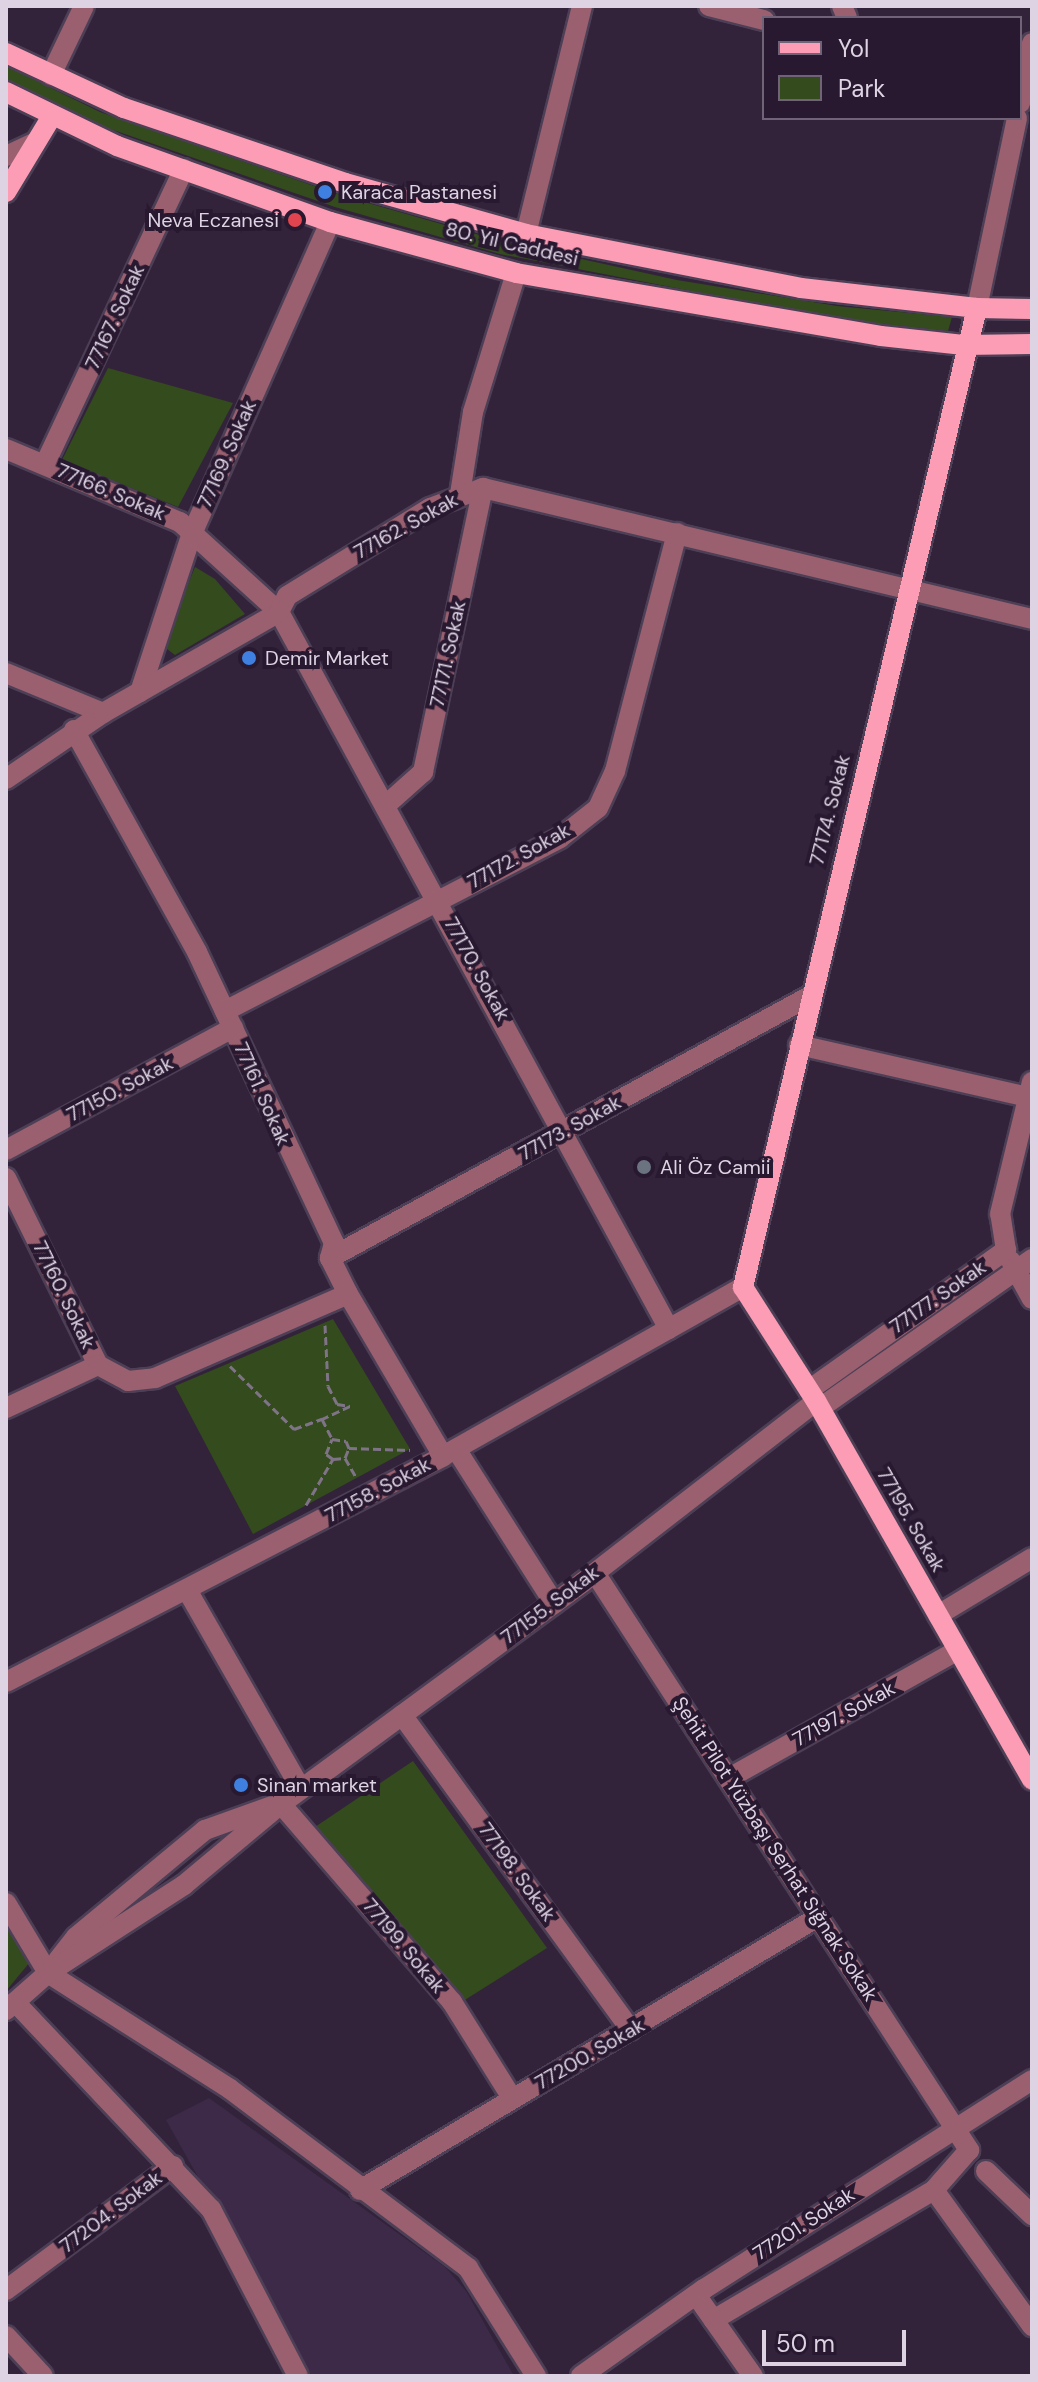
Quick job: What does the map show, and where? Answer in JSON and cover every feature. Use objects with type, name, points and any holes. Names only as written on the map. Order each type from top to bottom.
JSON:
[{"type":"main road","name":"80. Yıl Caddesi","points":[[6,53],[124,108],[345,183],[526,234],[801,288],[977,308],[1032,309]]},
{"type":"main road","name":"80. Yıl Caddesi","points":[[6,92],[52,116],[184,169],[330,222],[516,273],[643,298],[964,345],[1032,344]]},
{"type":"main road","points":[[9,183],[52,116]]},
{"type":"main road","name":"77174. Sokak","points":[[743,1287],[909,591],[964,345],[977,308]]},
{"type":"main road","name":"77195. Sokak","points":[[743,1287],[815,1400],[1032,1780]]},
{"type":"street","points":[[51,75],[84,6]]},
{"type":"street","points":[[526,234],[582,6]]},
{"type":"street","points":[[709,6],[762,19]]},
{"type":"street","points":[[1025,82],[1032,43]]},
{"type":"street","points":[[977,308],[1017,120]]},
{"type":"street","points":[[6,156],[36,142]]},
{"type":"street","name":"77167. Sokak","points":[[45,464],[184,169]]},
{"type":"street","name":"77169. Sokak","points":[[140,692],[191,536],[330,222]]},
{"type":"street","points":[[460,494],[473,412],[516,273]]},
{"type":"street","name":"77166. Sokak","points":[[6,449],[180,522],[191,536],[279,612]]},
{"type":"street","name":"77162. Sokak","points":[[6,779],[74,730],[279,612],[287,596],[460,494],[483,488],[1032,619]]},
{"type":"street","name":"77171. Sokak","points":[[386,805],[423,772],[483,488]]},
{"type":"street","name":"77172. Sokak","points":[[229,1020],[439,899],[560,838],[598,808],[615,771],[677,533]]},
{"type":"street","name":"77170. Sokak","points":[[279,612],[439,899],[669,1329]]},
{"type":"street","points":[[6,673],[103,713]]},
{"type":"street","name":"77161. Sokak","points":[[74,730],[229,1020],[334,1243],[330,1258],[348,1294],[450,1452],[554,1603]]},
{"type":"street","name":"77173. Sokak","points":[[330,1258],[810,996]]},
{"type":"street","name":"77150. Sokak","points":[[6,1150],[229,1020]]},
{"type":"street","points":[[799,1045],[1030,1089]]},
{"type":"street","name":"77177. Sokak","points":[[815,1400],[1006,1250],[1000,1214],[1030,1089]]},
{"type":"street","name":"77160. Sokak","points":[[6,1178],[98,1365],[6,1408]]},
{"type":"street","points":[[1006,1250],[1024,1265],[1032,1299]]},
{"type":"street","points":[[815,1400],[1024,1265]]},
{"type":"street","name":"77158. Sokak","points":[[6,1682],[450,1452],[743,1287]]},
{"type":"street","points":[[98,1365],[128,1381],[155,1378],[348,1294]]},
{"type":"street","name":"77155. Sokak","points":[[10,2006],[48,1973],[184,1885],[281,1804],[595,1573],[815,1400]]},
{"type":"street","points":[[938,1615],[1032,1558]]},
{"type":"street","name":"Şehit Pilot Yüzbaşı Serhat Sığnak Sokak","points":[[595,1573],[954,2126]]},
{"type":"street","points":[[187,1590],[301,1789]]},
{"type":"street","name":"77197. Sokak","points":[[729,1778],[958,1650]]},
{"type":"street","name":"77198. Sokak","points":[[402,1715],[631,2030]]},
{"type":"street","name":"77155. Sokak","points":[[48,1973],[76,1937],[205,1830],[281,1804]]},
{"type":"street","name":"77199. Sokak","points":[[281,1804],[452,2002],[512,2098]]},
{"type":"street","points":[[6,1903],[48,1973],[230,2089],[360,2190],[468,2268],[536,2376]]},
{"type":"street","name":"77200. Sokak","points":[[360,2190],[818,1917]]},
{"type":"street","points":[[10,2006],[173,2166]]},
{"type":"street","name":"77201. Sokak","points":[[581,2376],[696,2295],[954,2126],[1032,2080]]},
{"type":"street","points":[[713,2320],[934,2190],[969,2150],[954,2126]]},
{"type":"street","name":"77204. Sokak","points":[[6,2290],[173,2166],[211,2209],[298,2376]]},
{"type":"street","points":[[986,2171],[1032,2215]]},
{"type":"street","points":[[934,2190],[1032,2326]]},
{"type":"street","points":[[696,2295],[753,2376]]},
{"type":"street","points":[[6,2336],[43,2376]]},
{"type":"path","points":[[216,1351],[294,1429],[322,1419],[350,1406],[337,1404],[328,1386],[326,1304]]},
{"type":"path","points":[[322,1419],[332,1439],[326,1454],[333,1459],[345,1458]]},
{"type":"path","points":[[332,1439],[346,1441],[349,1448],[345,1458]]},
{"type":"path","points":[[349,1448],[410,1450]]},
{"type":"path","points":[[345,1458],[358,1480]]},
{"type":"path","points":[[302,1512],[333,1459]]},
{"type":"shaded area","points":[[209,2098],[445,2267],[466,2291],[514,2376],[310,2376],[166,2120]]},
{"type":"green space","points":[[6,66],[100,112],[340,195],[504,242],[677,280],[837,306],[952,317],[948,331],[836,319],[500,254],[335,207],[93,123],[6,79]]},
{"type":"green space","points":[[108,368],[233,403],[178,507],[62,460]]},
{"type":"green space","points":[[195,567],[215,579],[245,614],[175,655],[163,646]]},
{"type":"green space","points":[[333,1319],[410,1449],[253,1534],[175,1386]]},
{"type":"green space","points":[[413,1761],[547,1948],[460,2003],[312,1829]]},
{"type":"green space","points":[[6,1922],[30,1962],[6,1991]]},
{"type":"place","name":"Karaca Pastanesi","points":[[325,192]]},
{"type":"place","name":"Neva Eczanesi","points":[[295,220]]},
{"type":"place","name":"Demir Market","points":[[249,658]]},
{"type":"place","name":"Ali Öz Camii","points":[[644,1167]]},
{"type":"place","name":"Sinan market","points":[[241,1785]]}]
